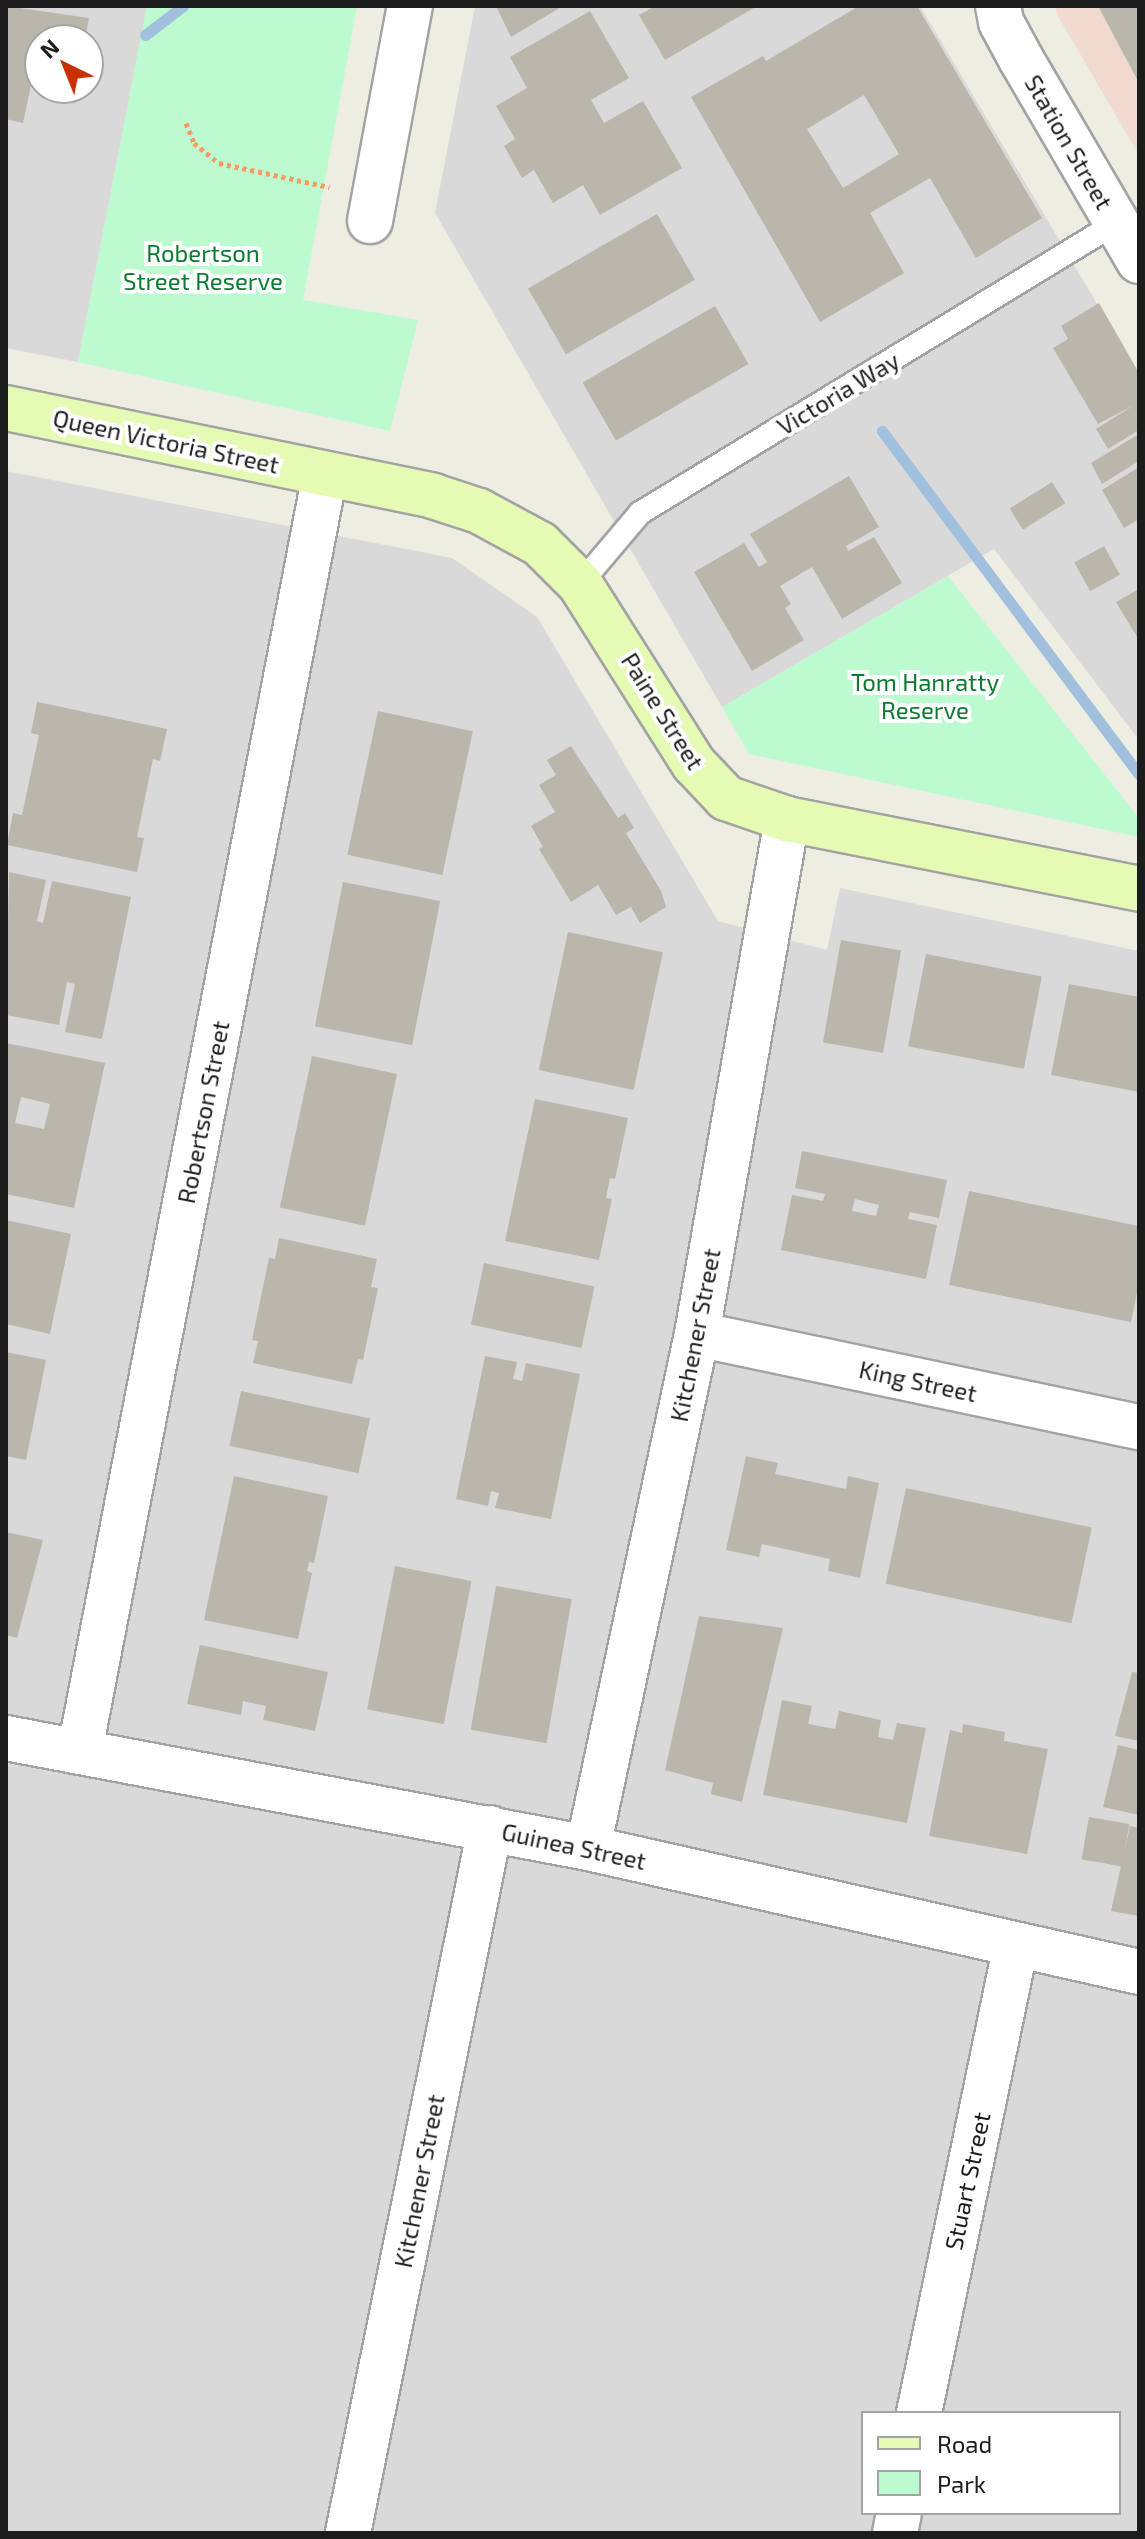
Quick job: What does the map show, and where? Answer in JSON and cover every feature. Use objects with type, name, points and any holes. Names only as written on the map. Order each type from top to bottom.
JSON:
[{"type":"main road","name":"Queen Victoria Street","points":[[6,408],[325,474]]},
{"type":"main road","name":"Paine Street","points":[[325,474],[479,511],[540,544],[580,584],[709,783],[747,808],[787,819],[1139,889]]},
{"type":"street","points":[[370,221],[410,6]]},
{"type":"street","name":"Station Street","points":[[994,11],[1139,261]]},
{"type":"street","name":"Robertson Street","points":[[80,1750],[325,474]]},
{"type":"street","name":"Kitchener Street","points":[[588,1848],[697,1334],[787,819]]},
{"type":"street","name":"King Street","points":[[697,1334],[1139,1427]]},
{"type":"street","name":"Guinea Street","points":[[6,1738],[588,1848],[1015,1948],[1139,1972]]},
{"type":"street","name":"Kitchener Street","points":[[348,2533],[490,1828]]},
{"type":"street","name":"Stuart Street","points":[[919,2411],[1015,1948]]},
{"type":"lane","name":"Victoria Way","points":[[580,584],[640,513],[1116,223]]},
{"type":"path","points":[[186,123],[194,143],[219,163],[329,187]]},
{"type":"shaded area","points":[[6,6],[147,6],[78,362],[6,348]]},
{"type":"shaded area","points":[[475,6],[920,6],[1139,374],[1139,740],[994,549],[722,707],[435,213]]},
{"type":"shaded area","points":[[1055,6],[1139,6],[1139,155],[1058,16]]},
{"type":"shaded area","points":[[6,471],[452,558],[537,617],[718,921],[827,950],[840,888],[1139,951],[1139,2533],[6,2533]]},
{"type":"green space","name":"Robertson Street Reserve","points":[[147,6],[357,6],[303,300],[418,320],[390,431],[78,362]]},
{"type":"green space","name":"Tom Hanratty Reserve","points":[[948,576],[1139,818],[1139,837],[749,754],[722,707]]},
{"type":"building","points":[[6,6],[89,18],[88,24],[24,24],[24,104],[27,104],[23,123],[6,119]]},
{"type":"building","points":[[496,6],[563,6],[511,37]]},
{"type":"building","points":[[655,6],[757,6],[665,60],[639,15]]},
{"type":"building","points":[[859,6],[917,6],[1042,218],[976,258],[930,178],[870,213],[904,273],[820,322],[691,97],[763,56],[766,61]],"holes":[[[864,95],[899,154],[843,188],[807,129]]]},
{"type":"building","points":[[1098,6],[1139,6],[1139,83]]},
{"type":"building","points":[[590,11],[629,78],[591,100],[604,123],[643,101],[682,168],[600,215],[583,185],[553,203],[534,170],[522,178],[504,146],[515,139],[496,106],[527,88],[510,57]]},
{"type":"building","points":[[657,214],[695,280],[566,354],[528,288]]},
{"type":"building","points":[[1099,303],[1139,373],[1139,430],[1108,449],[1096,429],[1134,405],[1098,424],[1053,348],[1068,339],[1061,326]]},
{"type":"building","points":[[715,306],[748,364],[616,441],[582,382]]},
{"type":"building","points":[[1139,434],[1139,461],[1102,484],[1091,463]]},
{"type":"building","points":[[1139,467],[1139,519],[1124,528],[1102,490]]},
{"type":"building","points":[[849,476],[879,527],[846,546],[848,551],[874,537],[902,583],[842,619],[812,567],[780,586],[791,604],[785,608],[804,640],[752,671],[694,572],[744,543],[759,567],[767,562],[750,534]]},
{"type":"building","points":[[1052,482],[1065,503],[1023,530],[1010,508]]},
{"type":"building","points":[[1104,546],[1120,575],[1090,591],[1074,562]]},
{"type":"building","points":[[1139,589],[1139,640],[1116,602]]},
{"type":"building","points":[[37,702],[167,729],[160,761],[153,759],[137,837],[144,838],[137,872],[7,845],[13,813],[22,815],[39,735],[31,733]]},
{"type":"building","points":[[378,711],[473,731],[442,875],[347,855]]},
{"type":"building","points":[[571,746],[618,818],[625,813],[634,828],[626,833],[661,891],[666,907],[640,923],[631,907],[616,915],[598,885],[571,902],[539,849],[543,847],[531,826],[555,812],[539,785],[556,775],[547,760]]},
{"type":"building","points":[[9,872],[46,880],[37,921],[43,923],[52,881],[131,897],[102,1039],[65,1032],[75,984],[67,982],[59,1025],[6,1015]]},
{"type":"building","points":[[343,882],[440,901],[412,1045],[315,1026]]},
{"type":"building","points":[[568,932],[663,952],[634,1090],[539,1070]]},
{"type":"building","points":[[841,940],[901,951],[883,1053],[823,1042]]},
{"type":"building","points":[[926,954],[1042,977],[1024,1069],[908,1046]]},
{"type":"building","points":[[1069,984],[1139,997],[1139,1092],[1051,1075]]},
{"type":"building","points":[[6,1043],[105,1063],[74,1208],[6,1194]],"holes":[[[21,1097],[50,1104],[44,1129],[15,1123]]]},
{"type":"building","points":[[312,1056],[397,1074],[365,1226],[280,1208]]},
{"type":"building","points":[[535,1099],[628,1118],[615,1179],[610,1178],[606,1198],[612,1199],[599,1260],[505,1241]]},
{"type":"building","points":[[802,1151],[947,1180],[939,1218],[910,1212],[908,1219],[937,1225],[926,1279],[781,1250],[792,1195],[823,1201],[825,1194],[795,1188]],"holes":[[[855,1199],[879,1205],[876,1216],[852,1211]]]},
{"type":"building","points":[[969,1191],[1139,1226],[1139,1283],[1131,1322],[949,1285]]},
{"type":"building","points":[[6,1220],[71,1234],[50,1334],[6,1324]]},
{"type":"building","points":[[279,1238],[377,1259],[371,1287],[378,1288],[363,1360],[358,1359],[352,1384],[253,1363],[258,1341],[252,1340],[269,1258],[275,1259]]},
{"type":"building","points":[[484,1263],[595,1286],[581,1348],[471,1325]]},
{"type":"building","points":[[6,1352],[46,1360],[26,1460],[6,1456]]},
{"type":"building","points":[[485,1356],[517,1362],[513,1379],[522,1381],[526,1363],[580,1374],[551,1519],[495,1508],[499,1493],[491,1491],[488,1506],[456,1499]]},
{"type":"building","points":[[241,1391],[370,1418],[358,1473],[229,1446]]},
{"type":"building","points":[[746,1456],[778,1463],[775,1474],[846,1489],[848,1476],[879,1483],[860,1578],[828,1571],[830,1559],[762,1544],[759,1557],[726,1550]]},
{"type":"building","points":[[234,1476],[328,1496],[314,1563],[309,1562],[307,1571],[312,1573],[298,1639],[204,1620]]},
{"type":"building","points":[[906,1488],[1092,1528],[1071,1623],[886,1584]]},
{"type":"building","points":[[6,1532],[43,1540],[17,1638],[6,1635]]},
{"type":"building","points":[[395,1566],[472,1581],[444,1724],[367,1709]]},
{"type":"building","points":[[496,1586],[572,1599],[546,1743],[471,1730]]},
{"type":"building","points":[[699,1616],[783,1628],[742,1802],[711,1794],[713,1783],[665,1770]]},
{"type":"building","points":[[200,1645],[328,1672],[315,1731],[263,1720],[266,1706],[243,1701],[241,1715],[187,1704]]},
{"type":"building","points":[[1132,1672],[1139,1673],[1139,1741],[1115,1736]]},
{"type":"building","points":[[782,1700],[812,1706],[808,1724],[835,1729],[839,1711],[881,1720],[878,1737],[893,1740],[897,1723],[926,1728],[907,1823],[763,1795]]},
{"type":"building","points":[[963,1724],[1005,1732],[1004,1741],[1048,1749],[1027,1854],[929,1836],[950,1730],[962,1733]]},
{"type":"building","points":[[1118,1745],[1139,1750],[1139,1815],[1103,1807]]},
{"type":"building","points":[[1089,1817],[1129,1824],[1122,1866],[1082,1859]]},
{"type":"building","points":[[1130,1826],[1139,1828],[1139,1916],[1111,1911]]},
{"type":"waterway","points":[[145,35],[183,6]]},
{"type":"waterway","points":[[882,431],[1139,774]]}]
